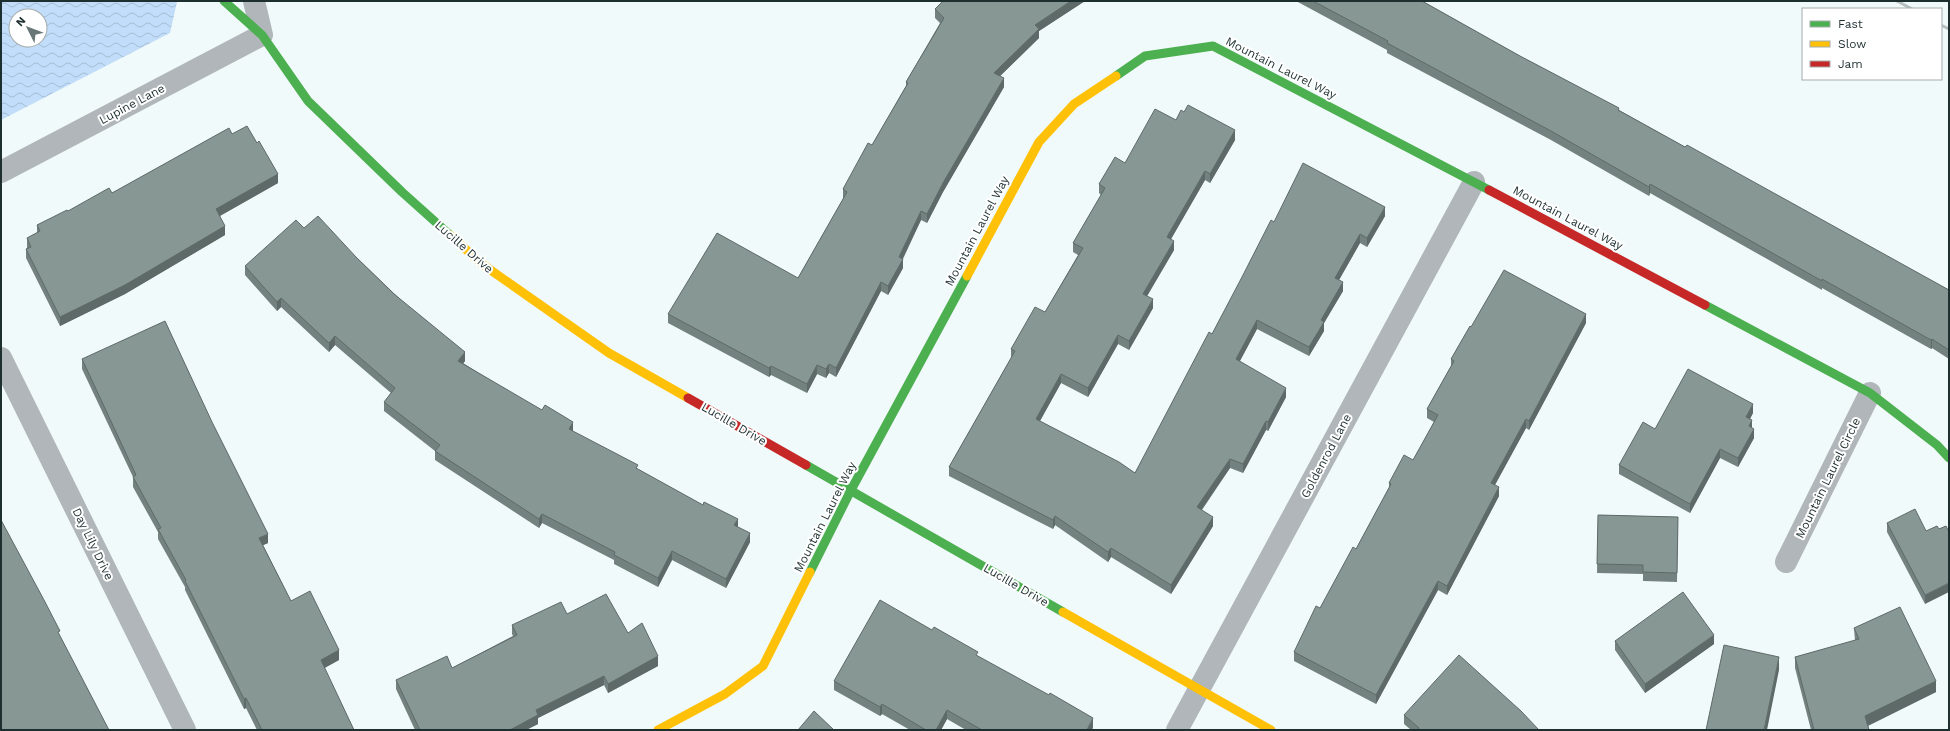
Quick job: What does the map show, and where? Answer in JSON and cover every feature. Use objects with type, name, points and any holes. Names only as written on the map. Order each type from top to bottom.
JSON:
[{"type":"street","name":"Lucille Drive","points":[[224,1],[262,35],[308,101],[402,192],[482,264],[609,353],[1271,730]]},
{"type":"street","name":"Lucille Drive","points":[[254,1],[262,35]]},
{"type":"street","name":"Lupine Lane","points":[[1,172],[262,35]]},
{"type":"street","name":"Mountain Laurel Way","points":[[658,730],[725,694],[763,666],[851,490],[1039,142],[1074,104],[1145,56],[1214,46],[1474,182],[1870,393],[1938,445],[1949,458]]},
{"type":"street","name":"Goldenrod Lane","points":[[1177,730],[1474,182]]},
{"type":"street","name":"Day Lily Drive","points":[[1,358],[185,730]]},
{"type":"street","name":"Mountain Laurel Circle","points":[[1786,562],[1870,393]]},
{"type":"water","points":[[1,1],[176,1],[170,33],[1,120]]},
{"type":"building","points":[[943,1],[1071,1],[1035,25],[1039,29],[994,73],[1004,78],[943,183],[927,214],[921,211],[899,257],[903,259],[888,286],[881,282],[836,368],[829,364],[826,369],[817,365],[807,384],[771,366],[769,368],[668,314],[717,233],[798,278],[847,192],[843,189],[868,143],[872,145],[908,83],[906,82],[944,18],[935,9]]},
{"type":"building","points":[[1313,1],[1422,1],[1520,56],[1619,108],[1618,110],[1685,147],[1687,145],[1949,290],[1949,350],[1932,339],[1931,340],[1822,279],[1822,281],[1650,184],[1649,187],[1551,131],[1387,43],[1388,41]]},
{"type":"building","points":[[1188,105],[1235,130],[1210,174],[1205,171],[1167,237],[1174,241],[1143,294],[1153,299],[1129,341],[1118,335],[1088,388],[1061,374],[1036,419],[1119,462],[1135,473],[1209,332],[1212,334],[1271,220],[1274,222],[1303,163],[1385,207],[1367,238],[1360,234],[1335,278],[1343,282],[1321,320],[1324,322],[1309,347],[1257,320],[1236,359],[1286,388],[1243,464],[1230,459],[1197,507],[1213,517],[1171,585],[1111,548],[1108,552],[1055,516],[1053,520],[949,467],[1015,351],[1011,349],[1035,307],[1045,312],[1083,248],[1073,243],[1105,188],[1099,184],[1115,157],[1125,163],[1155,109],[1176,120],[1181,110],[1184,112]]},
{"type":"building","points":[[247,126],[257,143],[259,141],[278,174],[216,209],[225,226],[125,285],[60,317],[26,249],[31,247],[27,238],[40,231],[37,225],[67,210],[68,211],[109,188],[112,193],[229,128],[232,134]]},
{"type":"building","points":[[318,216],[356,257],[394,294],[465,352],[458,361],[542,410],[545,405],[573,422],[569,429],[638,465],[636,468],[703,505],[704,502],[738,519],[734,525],[750,533],[726,579],[672,551],[658,578],[614,555],[615,552],[542,514],[539,519],[435,451],[440,445],[384,402],[395,388],[335,336],[329,343],[281,298],[277,302],[245,266],[296,220],[304,228]]},
{"type":"building","points":[[1504,270],[1586,314],[1529,421],[1526,419],[1491,483],[1499,487],[1447,586],[1438,581],[1376,695],[1294,652],[1316,606],[1320,608],[1353,547],[1356,549],[1391,484],[1389,483],[1404,455],[1413,460],[1438,415],[1427,409],[1454,361],[1451,359]]},
{"type":"building","points":[[165,321],[212,422],[268,534],[259,538],[291,601],[310,591],[339,650],[321,660],[354,730],[262,730],[246,698],[244,699],[185,581],[186,580],[158,529],[161,528],[133,477],[136,475],[82,359]]},
{"type":"building","points":[[1688,369],[1753,404],[1746,417],[1752,420],[1749,426],[1754,429],[1738,458],[1720,449],[1690,504],[1619,465],[1643,422],[1655,429]]},
{"type":"building","points":[[1915,509],[1926,531],[1937,526],[1939,529],[1946,526],[1949,532],[1949,583],[1925,595],[1887,523]]},
{"type":"building","points":[[1598,515],[1678,517],[1677,573],[1643,572],[1643,565],[1597,564]]},
{"type":"building","points":[[1,520],[60,631],[58,632],[109,730],[2,730]]},
{"type":"building","points":[[1683,592],[1714,635],[1645,684],[1615,641]]},
{"type":"building","points":[[606,594],[628,633],[642,623],[658,656],[608,684],[604,676],[536,710],[538,715],[510,730],[420,730],[396,680],[447,656],[452,668],[517,635],[512,625],[561,602],[567,614]]},
{"type":"building","points":[[880,600],[932,630],[934,627],[978,652],[976,655],[1049,695],[1050,693],[1093,718],[1087,730],[982,730],[947,710],[936,730],[926,730],[882,704],[880,707],[834,681]]},
{"type":"building","points":[[1900,607],[1936,681],[1865,716],[1869,730],[1814,730],[1795,657],[1859,639],[1854,628]]},
{"type":"building","points":[[1724,645],[1779,657],[1764,730],[1706,730]]},
{"type":"building","points":[[1459,655],[1521,711],[1539,730],[1418,730],[1419,728],[1404,715]]},
{"type":"building","points":[[814,711],[834,730],[798,730]]},
{"type":"railway","points":[[1897,1],[1910,8]]},
{"type":"railway","points":[[1942,26],[1949,29]]},
{"type":"traffic: fast","points":[[224,1],[262,35],[308,101],[402,192],[450,235]]},
{"type":"traffic: fast","points":[[1116,76],[1145,56],[1213,46],[1489,190]]},
{"type":"traffic: fast","points":[[810,572],[851,490],[967,276]]},
{"type":"traffic: fast","points":[[1705,305],[1870,393],[1937,445],[1949,458]]},
{"type":"traffic: fast","points":[[806,465],[1063,612]]},
{"type":"traffic: slow","points":[[967,276],[1039,142],[1074,104],[1116,76]]},
{"type":"traffic: slow","points":[[450,235],[482,264],[609,353],[688,398]]},
{"type":"traffic: slow","points":[[658,730],[725,694],[763,666],[810,572]]},
{"type":"traffic: slow","points":[[1063,612],[1271,730]]},
{"type":"traffic: jam","points":[[1489,190],[1705,305]]},
{"type":"traffic: jam","points":[[688,398],[806,465]]}]
